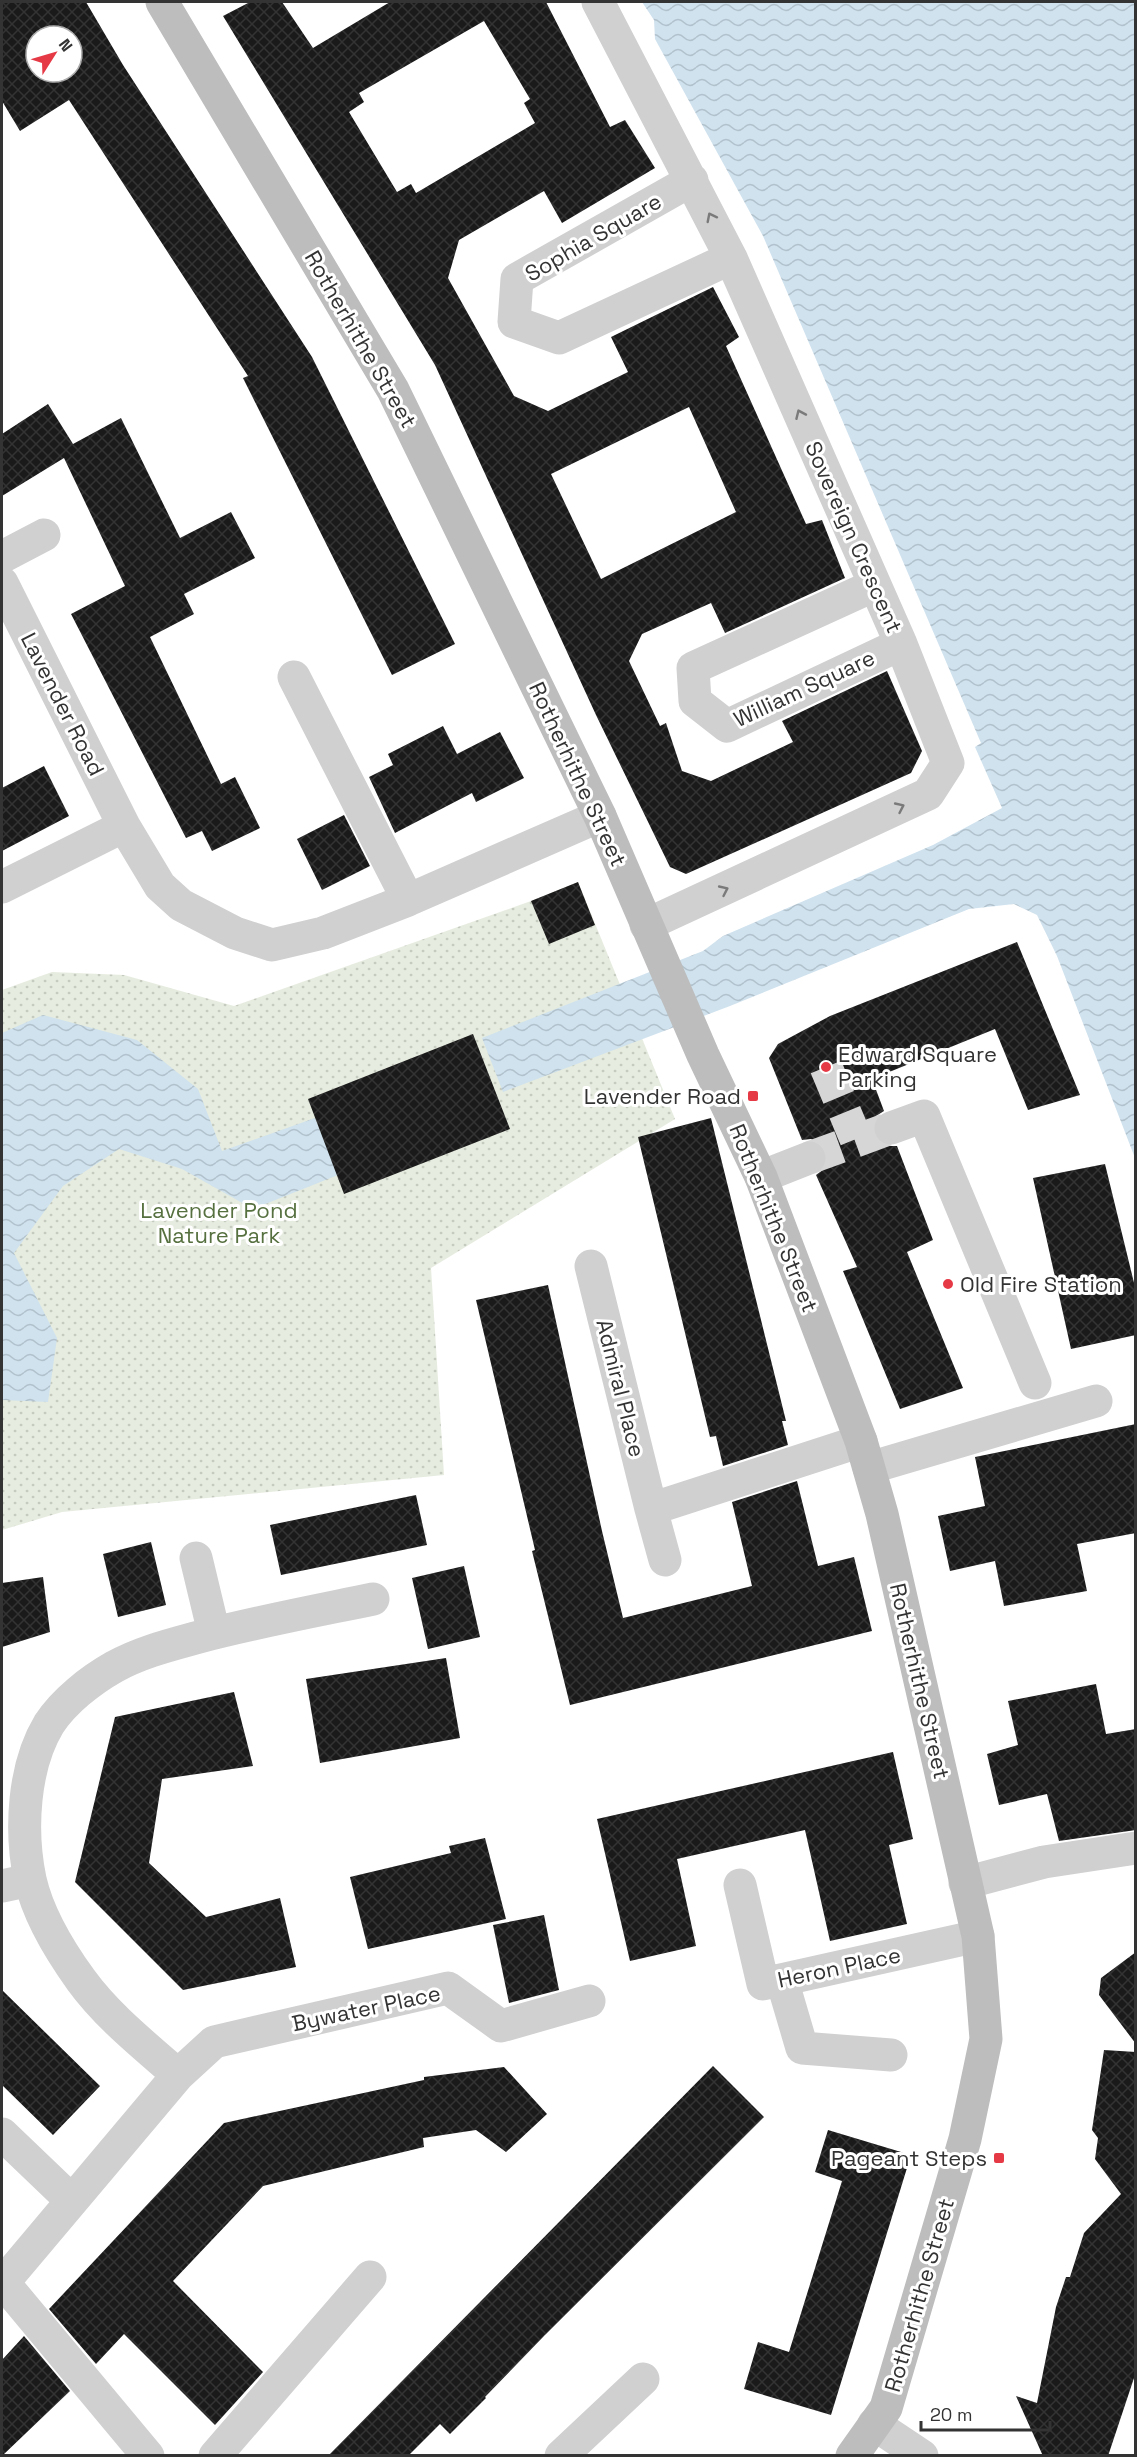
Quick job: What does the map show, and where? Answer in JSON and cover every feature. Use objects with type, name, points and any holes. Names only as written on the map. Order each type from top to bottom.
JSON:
[{"type":"street","name":"Rotherhithe Street","points":[[162,2],[393,390],[600,816],[703,1055],[761,1177],[865,1455],[911,1632],[978,1936],[986,2039],[965,2139],[886,2408],[852,2456]]},
{"type":"street","name":"Sovereign Crescent","points":[[598,2],[731,258],[901,644],[948,763],[928,794],[650,935]]},
{"type":"street","name":"Sophia Square","points":[[692,180],[517,279],[514,322],[559,338],[731,258]]},
{"type":"street","points":[[2,557],[45,535]]},
{"type":"street","name":"Lavender Road","points":[[2,583],[124,826],[160,886],[181,906],[235,933],[272,945],[323,933],[408,900],[600,816]]},
{"type":"street","name":"William Square","points":[[875,585],[693,668],[695,701],[727,726],[901,644]]},
{"type":"street","points":[[294,677],[408,900]]},
{"type":"street","points":[[2,887],[124,826]]},
{"type":"street","points":[[891,1128],[924,1116],[1035,1383]]},
{"type":"street","points":[[761,1177],[809,1158]]},
{"type":"street","name":"Admiral Place","points":[[591,1266],[665,1560]]},
{"type":"street","points":[[651,1509],[865,1455],[1096,1401]]},
{"type":"street","points":[[196,1558],[214,1633]]},
{"type":"street","points":[[178,2075],[123,2027],[81,1981],[49,1929],[16,1883],[31,1769],[49,1724],[74,1696],[113,1668],[149,1650],[214,1633],[373,1599]]},
{"type":"street","points":[[965,1884],[1044,1862],[1136,1848]]},
{"type":"street","name":"Heron Place","points":[[740,1884],[764,1984],[978,1936]]},
{"type":"street","points":[[782,1980],[802,2048],[891,2055]]},
{"type":"street","name":"Bywater Place","points":[[148,2456],[2,2283],[178,2075],[214,2042],[448,1988],[501,2026],[589,2001]]},
{"type":"street","points":[[2,2134],[72,2200]]},
{"type":"street","points":[[215,2456],[370,2277]]},
{"type":"street","points":[[561,2456],[643,2379]]},
{"type":"street","points":[[874,2424],[922,2456]]},
{"type":"green space","name":"Lavender Pond Nature Park","points":[[578,882],[675,1119],[431,1268],[444,1475],[62,1512],[2,1530],[2,990],[52,972],[124,975],[234,1006],[531,901]]},
{"type":"water","points":[[642,2],[1135,2],[1135,1158],[1057,956],[1037,915],[1014,904],[969,909],[730,1006],[503,1092],[482,1038],[703,951],[723,936],[933,845],[1002,808],[975,747],[981,743],[763,236],[655,39],[654,20]]},
{"type":"water","points":[[43,1015],[137,1040],[198,1089],[222,1151],[315,1118],[338,1175],[253,1209],[182,1169],[119,1149],[63,1186],[14,1253],[57,1338],[48,1402],[2,1400],[2,1033]]},
{"type":"building","points":[[2,2],[86,2],[123,65],[312,357],[455,644],[392,675],[243,378],[248,376],[69,100],[20,131],[2,101]]},
{"type":"building","points":[[250,2],[282,2],[313,48],[390,2],[546,2],[610,127],[625,120],[655,168],[562,223],[544,191],[459,240],[448,278],[514,396],[548,411],[628,372],[611,337],[713,287],[739,337],[726,346],[806,524],[822,520],[845,578],[725,633],[711,603],[642,634],[629,661],[660,726],[666,723],[682,771],[711,781],[793,742],[782,721],[887,671],[922,751],[911,773],[686,874],[670,867],[596,715],[435,365],[223,16]],"holes":[[[484,21],[530,99],[524,103],[535,123],[416,193],[411,184],[397,192],[349,112],[364,102],[359,93]],[[689,407],[736,512],[601,579],[551,474]]]},
{"type":"building","points":[[48,404],[73,444],[121,418],[180,538],[231,512],[255,558],[184,594],[194,614],[150,637],[221,784],[235,777],[260,828],[212,851],[202,831],[186,838],[71,614],[125,586],[64,458],[2,496],[2,434]]},
{"type":"building","points":[[443,726],[457,754],[500,732],[524,778],[476,802],[472,793],[395,833],[369,777],[393,765],[388,754]]},
{"type":"building","points":[[44,766],[69,816],[2,851],[2,788]]},
{"type":"building","points":[[344,815],[370,866],[322,890],[297,839]]},
{"type":"building","points":[[578,882],[595,925],[549,944],[531,901]]},
{"type":"building","points":[[1017,942],[1080,1095],[1028,1110],[995,1029],[872,1079],[884,1111],[876,1116],[873,1124],[874,1135],[879,1143],[897,1146],[933,1240],[907,1252],[963,1388],[900,1409],[843,1271],[857,1267],[816,1175],[824,1169],[828,1160],[827,1152],[820,1143],[811,1139],[802,1140],[769,1058],[778,1044],[830,1016]]},
{"type":"building","points":[[473,1034],[510,1129],[344,1194],[308,1099]]},
{"type":"building","points":[[711,1118],[786,1421],[782,1421],[788,1445],[723,1466],[716,1436],[710,1437],[638,1137]]},
{"type":"building","points":[[1105,1164],[1136,1291],[1136,1335],[1071,1349],[1033,1178]]},
{"type":"building","points":[[548,1285],[623,1618],[752,1586],[732,1502],[797,1481],[818,1566],[854,1557],[872,1631],[570,1705],[532,1551],[535,1550],[476,1300]]},
{"type":"building","points":[[1136,1424],[1136,1533],[1077,1544],[1087,1591],[1004,1606],[995,1561],[950,1571],[938,1516],[985,1506],[975,1457]]},
{"type":"building","points":[[416,1495],[427,1545],[281,1575],[270,1525]]},
{"type":"building","points":[[151,1542],[166,1605],[118,1617],[103,1554]]},
{"type":"building","points":[[464,1566],[480,1637],[428,1649],[412,1578]]},
{"type":"building","points":[[43,1577],[50,1632],[2,1647],[2,1583]]},
{"type":"building","points":[[446,1658],[460,1738],[320,1763],[306,1679]]},
{"type":"building","points":[[1096,1684],[1106,1734],[1136,1729],[1136,1830],[1059,1841],[1047,1794],[999,1805],[987,1754],[1018,1745],[1008,1701]]},
{"type":"building","points":[[234,1692],[253,1766],[162,1779],[149,1863],[206,1917],[280,1898],[296,1967],[183,1990],[75,1882],[115,1717]]},
{"type":"building","points":[[893,1752],[913,1839],[889,1845],[907,1924],[830,1941],[805,1830],[677,1859],[696,1946],[630,1961],[597,1819]]},
{"type":"building","points":[[485,1838],[506,1919],[368,1949],[350,1877],[451,1853],[449,1846]]},
{"type":"building","points":[[544,1915],[559,1990],[509,2003],[493,1925]]},
{"type":"building","points":[[1136,1952],[1136,2044],[1099,1995],[1101,1978]]},
{"type":"building","points":[[2,1990],[100,2086],[53,2135],[2,2085]]},
{"type":"building","points":[[1104,2050],[1136,2052],[1136,2372],[1108,2456],[1043,2456],[1016,2396],[1037,2403],[1056,2307],[1066,2277],[1070,2277],[1084,2233],[1121,2194],[1095,2159],[1098,2138],[1092,2130]]},
{"type":"building","points":[[713,2066],[764,2117],[544,2336],[450,2434],[440,2424],[408,2456],[328,2456]]},
{"type":"building","points":[[504,2067],[547,2114],[506,2152],[476,2130],[423,2138],[424,2147],[263,2186],[173,2281],[263,2372],[215,2425],[124,2334],[96,2364],[49,2309],[224,2123],[424,2080],[424,2077]]},
{"type":"building","points":[[828,2130],[911,2155],[831,2415],[744,2389],[758,2342],[789,2352],[842,2181],[815,2172]]},
{"type":"building","points":[[24,2336],[70,2391],[2,2456],[2,2360]]},
{"type":"tunnel","points":[[826,1067],[856,1139]]},
{"type":"tunnel","points":[[809,1158],[891,1128]]},
{"type":"place","name":"Edward Square Parking","points":[[826,1067]]},
{"type":"place","name":"Lavender Road","points":[[753,1096]]},
{"type":"place","name":"Old Fire Station","points":[[948,1284]]},
{"type":"place","name":"Pageant Steps","points":[[999,2158]]}]
